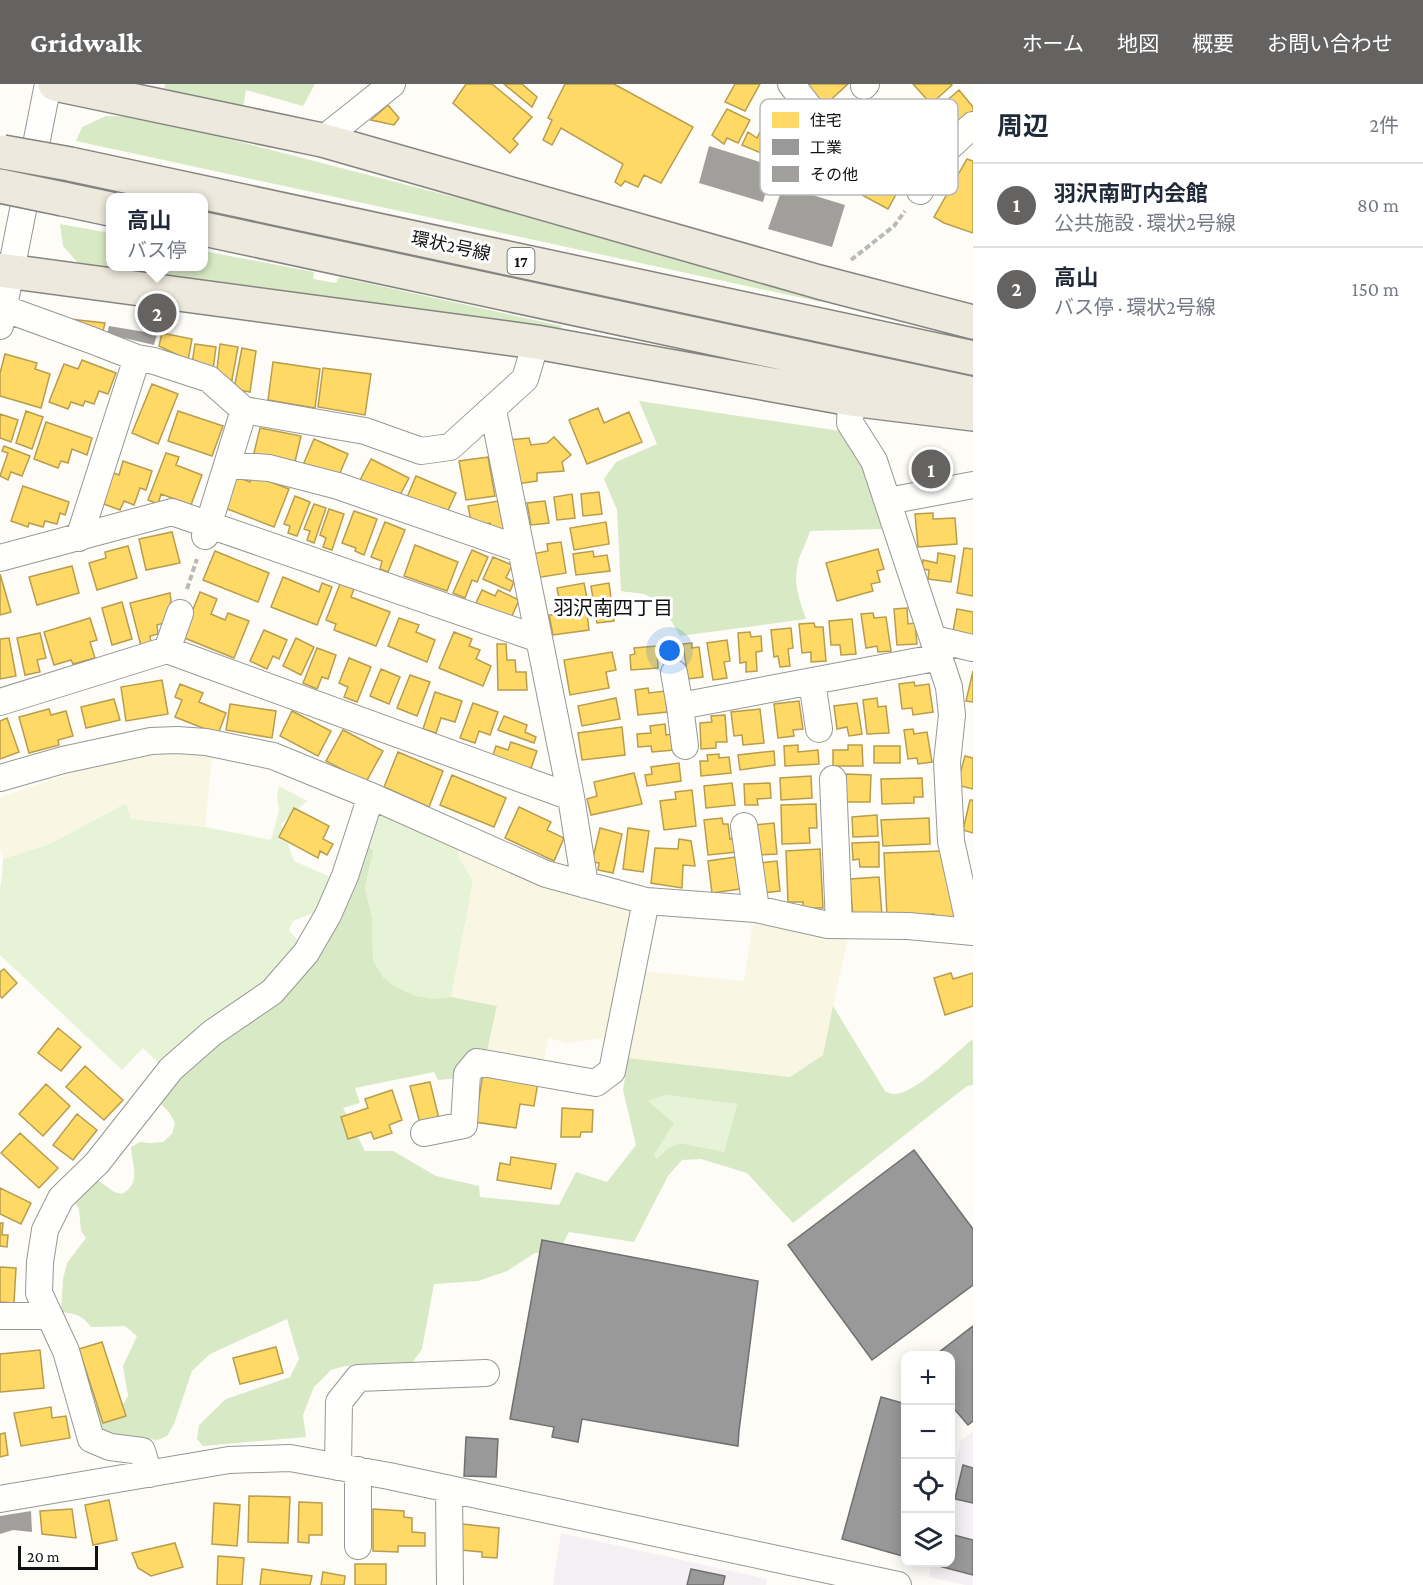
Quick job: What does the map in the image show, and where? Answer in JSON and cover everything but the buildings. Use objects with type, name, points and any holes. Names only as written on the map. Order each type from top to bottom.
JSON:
[{"type":"main road","points":[[55,84],[322,140],[819,282],[973,322]]},
{"type":"main road","name":"環状2号線","points":[[2,152],[205,193]]},
{"type":"main road","points":[[0,186],[106,208]]},
{"type":"main road","name":"環状2号線","points":[[208,194],[973,358]]},
{"type":"main road","name":"環状2号線","points":[[208,230],[973,394]]},
{"type":"main road","points":[[6,271],[536,342],[851,399],[973,414]]},
{"type":"street","points":[[48,84],[6,271],[1,314],[209,379],[244,410],[365,431],[421,450],[450,447],[493,410],[525,379],[536,342]]},
{"type":"street","points":[[322,140],[392,84]]},
{"type":"street","points":[[791,84],[803,99]]},
{"type":"street","points":[[958,139],[973,125]]},
{"type":"street","points":[[79,538],[136,358]]},
{"type":"street","points":[[0,778],[123,746],[152,741],[206,742],[273,756],[371,796],[546,874],[646,901],[756,909],[828,925],[908,926],[972,932],[951,841],[947,762],[952,715],[949,687],[874,461],[850,423],[851,399]]},
{"type":"street","points":[[207,530],[244,410]]},
{"type":"street","points":[[493,410],[570,796],[585,885]]},
{"type":"street","points":[[228,465],[269,468],[338,486],[520,549]]},
{"type":"street","points":[[888,501],[973,485]]},
{"type":"street","points":[[0,558],[172,512],[207,530],[539,639]]},
{"type":"street","points":[[167,650],[180,613]]},
{"type":"street","points":[[680,706],[812,681],[937,648],[973,648]]},
{"type":"street","points":[[0,702],[167,650],[570,796]]},
{"type":"street","points":[[674,673],[685,746]]},
{"type":"street","points":[[812,681],[819,729]]},
{"type":"street","points":[[833,779],[839,925]]},
{"type":"street","points":[[149,1474],[142,1451],[110,1447],[91,1439],[66,1351],[39,1293],[40,1262],[45,1230],[61,1198],[97,1163],[171,1069],[212,1033],[272,992],[306,953],[328,915],[345,876],[371,796]]},
{"type":"street","points":[[744,826],[756,909]]},
{"type":"street","points":[[424,1133],[464,1125],[467,1074],[477,1062],[596,1083],[612,1071],[646,901]]},
{"type":"street","points":[[0,1316],[50,1316]]},
{"type":"street","points":[[358,1546],[339,1402],[358,1378],[486,1373]]},
{"type":"street","points":[[0,1500],[229,1460],[290,1458],[449,1489],[898,1585]]},
{"type":"street","points":[[449,1489],[450,1585]]},
{"type":"path","points":[[819,282],[894,226]]},
{"type":"path","points":[[180,613],[207,530]]},
{"type":"shaded area","points":[[170,746],[213,749],[205,827],[131,819],[126,803],[50,844],[3,859],[0,848],[0,797],[117,758]]},
{"type":"shaded area","points":[[464,841],[634,904],[613,1037],[567,1043],[548,1038],[543,1066],[486,1056],[497,1006],[451,997],[473,881],[457,855]]},
{"type":"shaded area","points":[[754,915],[849,933],[823,1055],[790,1077],[628,1058],[641,971],[744,981]]},
{"type":"shaded area","points":[[973,1431],[973,1585],[929,1577],[931,1567],[955,1567],[955,1466],[961,1440]]},
{"type":"shaded area","points":[[561,1533],[767,1579],[766,1585],[553,1585]]},
{"type":"green space","points":[[165,84],[315,84],[303,106],[246,90],[242,114],[163,98]]},
{"type":"green space","points":[[106,116],[144,117],[826,293],[821,302],[76,141],[82,127]]},
{"type":"green space","points":[[60,224],[106,232],[106,268],[79,264],[63,246]]},
{"type":"green space","points":[[208,252],[314,272],[313,279],[336,283],[339,277],[562,326],[554,336],[125,271],[208,271]]},
{"type":"green space","points":[[639,401],[847,432],[866,467],[884,529],[810,531],[799,559],[796,578],[806,619],[680,636],[666,612],[652,598],[643,594],[621,591],[617,510],[604,479],[616,462],[657,444]]},
{"type":"green space","points":[[279,786],[307,801],[281,824],[294,861],[333,878],[318,911],[293,921],[289,930],[298,941],[299,949],[279,974],[161,1065],[143,1048],[122,1070],[0,955],[0,888],[3,859],[50,844],[126,803],[131,819],[205,827],[271,840],[279,811],[277,798]]},
{"type":"green space","points":[[377,803],[464,841],[457,855],[473,881],[451,997],[433,999],[416,996],[394,986],[383,977],[373,960],[372,918],[365,888],[370,868],[364,842]]},
{"type":"green space","points":[[364,842],[373,851],[365,888],[372,918],[373,960],[383,977],[394,986],[416,996],[433,999],[451,997],[497,1006],[486,1056],[459,1078],[438,1080],[434,1072],[355,1088],[360,1103],[343,1108],[365,1151],[393,1151],[436,1176],[479,1186],[480,1197],[559,1205],[576,1172],[607,1182],[636,1145],[623,1090],[628,1058],[790,1077],[823,1055],[833,1006],[885,1091],[894,1094],[912,1088],[934,1073],[973,1040],[973,1085],[967,1086],[793,1223],[747,1173],[701,1159],[682,1160],[668,1176],[634,1242],[569,1232],[558,1253],[535,1253],[507,1271],[478,1281],[434,1284],[422,1349],[410,1366],[345,1366],[331,1370],[314,1387],[303,1415],[306,1437],[203,1446],[197,1439],[199,1425],[226,1399],[290,1377],[299,1359],[287,1319],[210,1354],[192,1371],[174,1424],[167,1436],[158,1440],[102,1434],[92,1409],[98,1403],[111,1408],[124,1403],[128,1396],[123,1366],[137,1336],[125,1326],[91,1327],[78,1316],[61,1312],[63,1279],[67,1263],[86,1238],[81,1231],[79,1209],[73,1199],[95,1178],[114,1192],[122,1194],[128,1189],[134,1179],[131,1147],[140,1142],[163,1142],[172,1134],[175,1123],[169,1112],[156,1099],[185,1066],[268,1005]],"holes":[[[665,1095],[737,1104],[724,1152],[680,1143],[668,1148],[657,1159],[654,1155],[674,1123],[648,1101]]]},
{"type":"green space","points":[[665,1095],[737,1104],[724,1152],[680,1143],[668,1148],[657,1160],[653,1155],[647,1101]]},
{"type":"place","name":"高山","points":[[157,313]]},
{"type":"place","name":"羽沢南町内会館","points":[[931,469]]},
{"type":"district","name":"羽沢南四丁目","points":[[613,608]]}]
